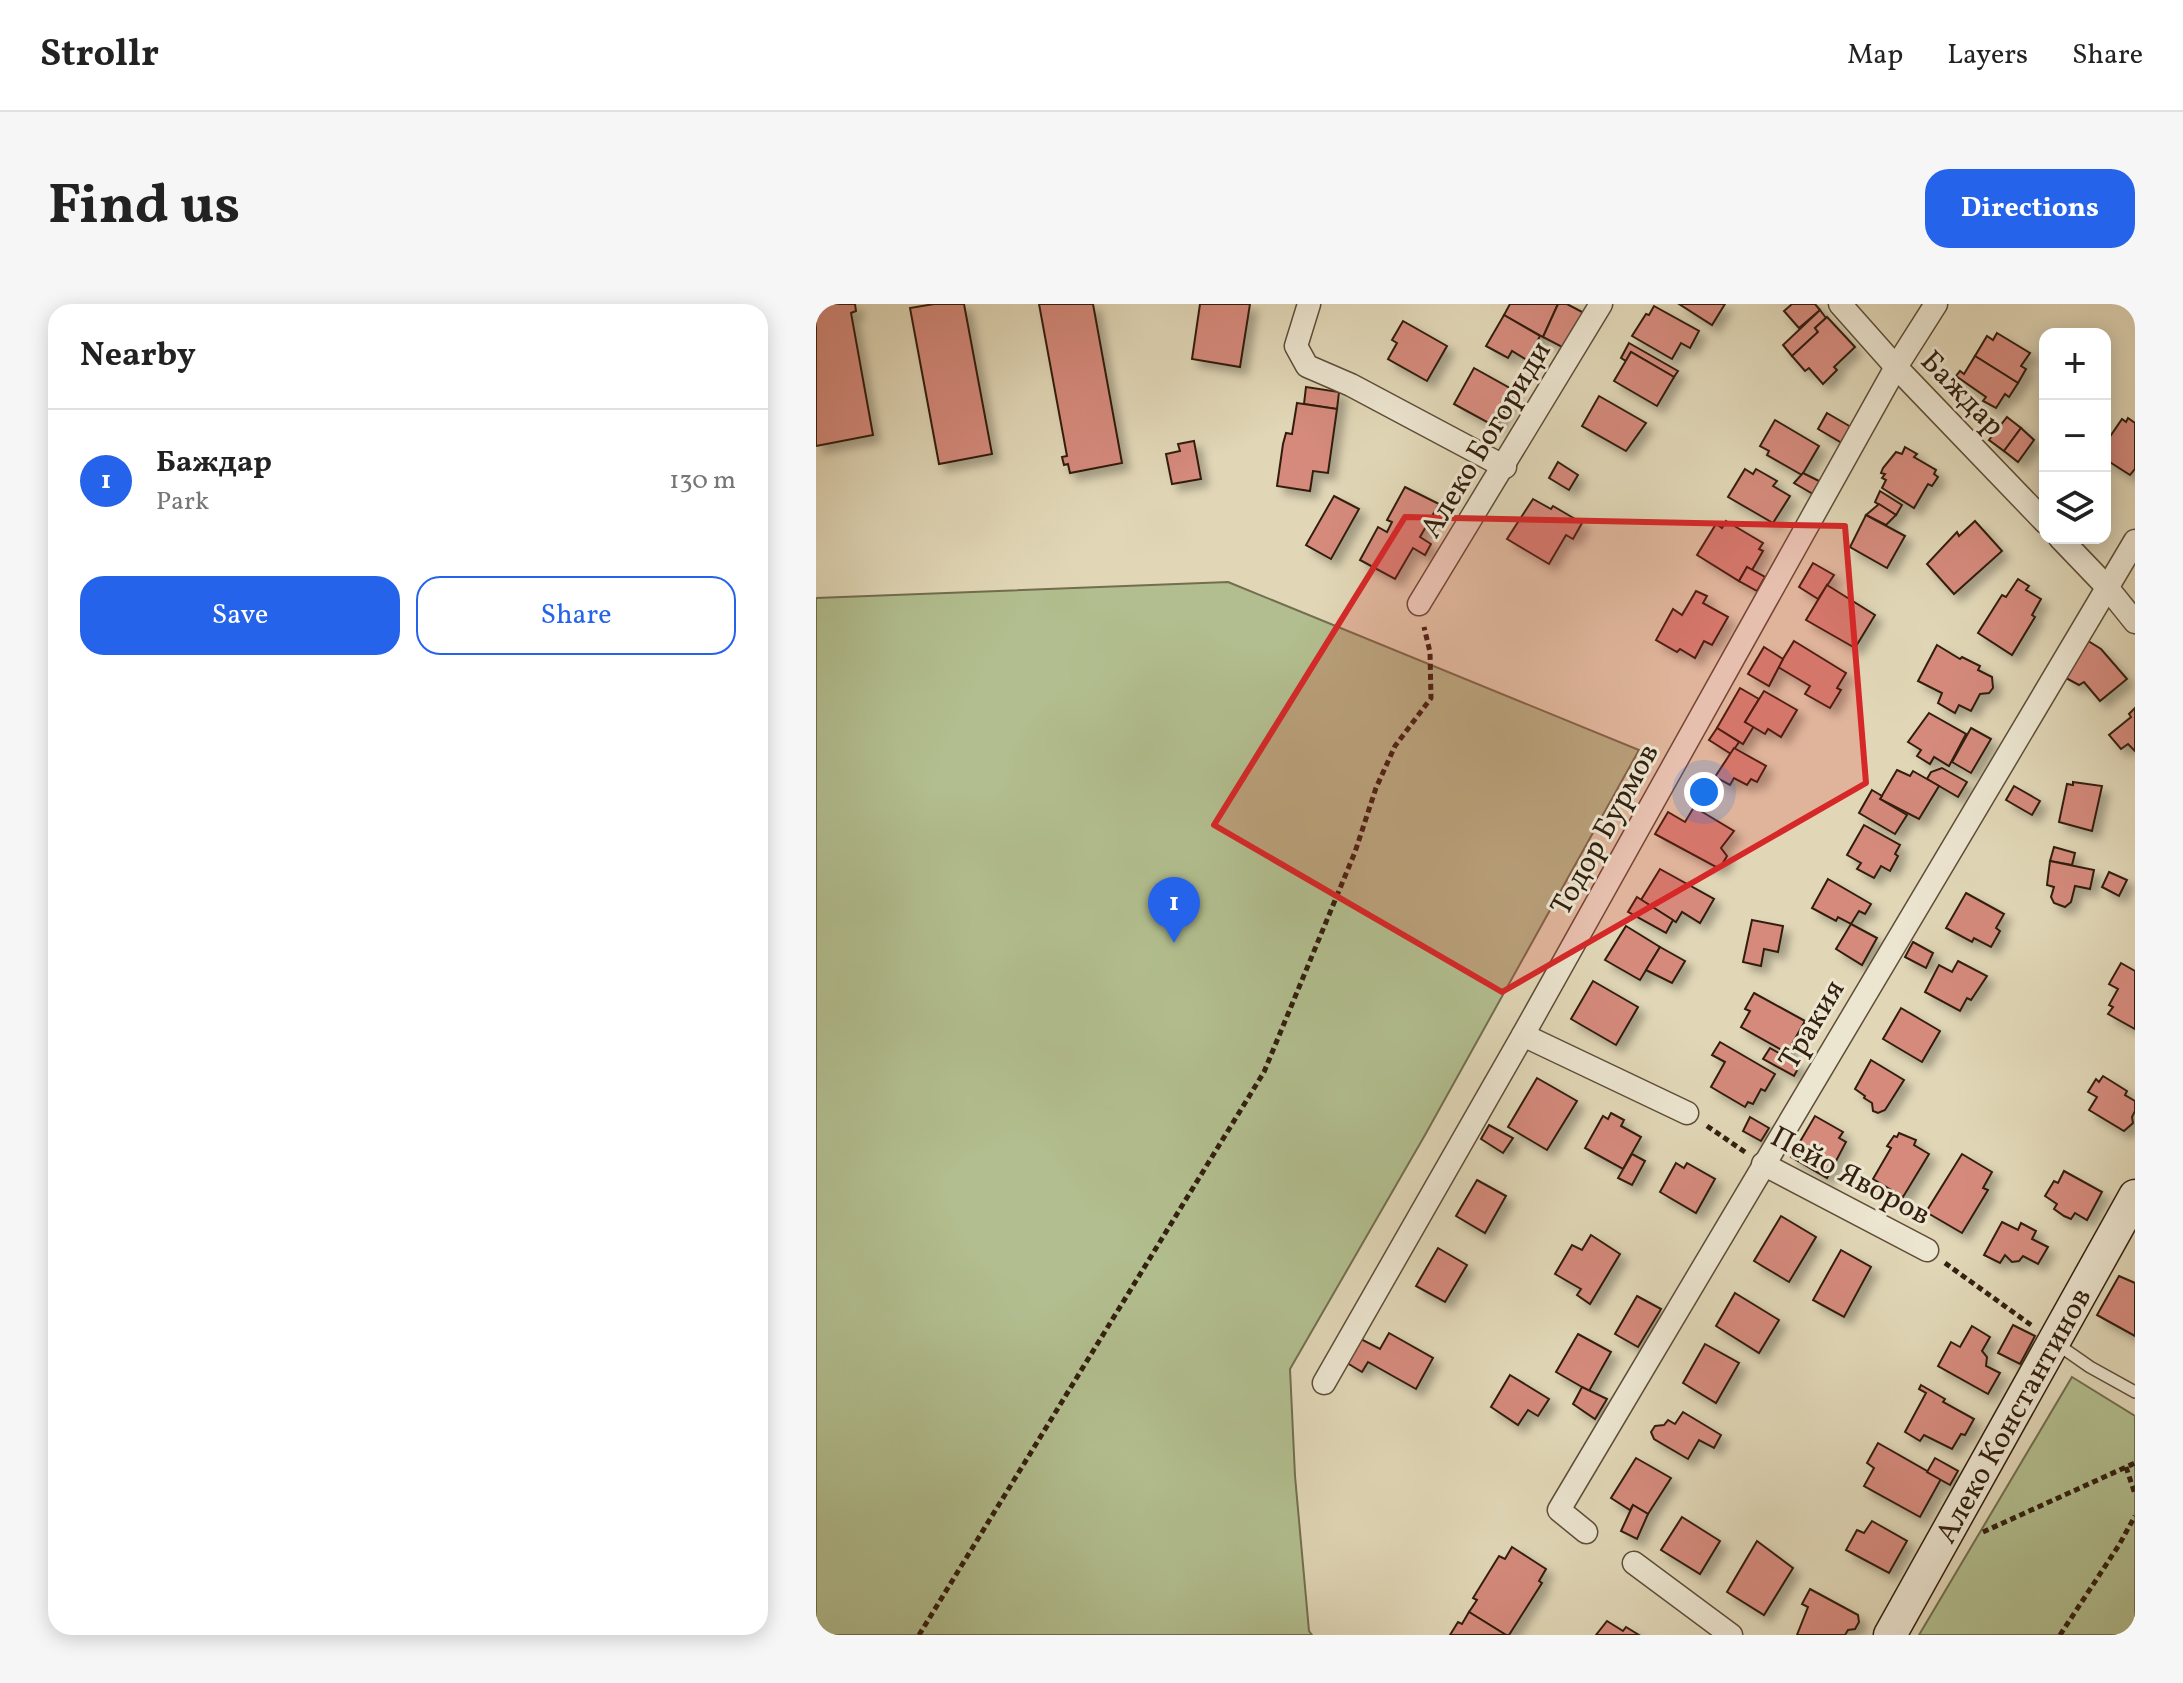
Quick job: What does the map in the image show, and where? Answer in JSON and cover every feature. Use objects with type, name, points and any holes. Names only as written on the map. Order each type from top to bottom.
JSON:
[{"type":"street","points":[[1309,304],[1296,346],[1307,366],[1351,385],[1505,467]]},
{"type":"street","name":"Алеко Богориди","points":[[1419,604],[1505,467],[1601,304]]},
{"type":"street","name":"Баждар","points":[[1840,304],[2039,516]]},
{"type":"street","name":"Тодор Бурмов","points":[[1324,1383],[1523,1035],[1896,367],[1936,304]]},
{"type":"street","name":"Тракия","points":[[1586,1532],[1559,1510],[2135,541]]},
{"type":"street","points":[[2066,544],[2135,622]]},
{"type":"street","points":[[1523,1035],[1687,1113]]},
{"type":"street","name":"Пейо Яворов","points":[[1763,1164],[1927,1250]]},
{"type":"street","name":"Алеко Константинов","points":[[1890,1635],[2135,1196]]},
{"type":"street","points":[[1634,1563],[1731,1635]]},
{"type":"lane","points":[[2054,1342],[2135,1392]]},
{"type":"path","points":[[919,1635],[1264,1072],[1355,852],[1382,774],[1395,746],[1431,698],[1430,652],[1419,604]]},
{"type":"path","name":"Пейо Яворов","points":[[1687,1113],[1763,1164]]},
{"type":"path","name":"Пейо Яворов","points":[[1927,1250],[2054,1342]]},
{"type":"path","points":[[1936,1553],[2135,1463]]},
{"type":"path","points":[[2126,1467],[2135,1494]]},
{"type":"path","points":[[2060,1635],[2135,1516]]},
{"type":"highlighted area","points":[[1405,517],[1845,526],[1866,783],[1502,992],[1214,825]]},
{"type":"green space","points":[[1228,582],[1639,750],[1425,1135],[1290,1369],[1295,1476],[1309,1631],[1312,1635],[816,1635],[816,598]]},
{"type":"green space","points":[[2072,1377],[2135,1416],[2135,1635],[1919,1635]]},
{"type":"building","points":[[816,304],[855,304],[856,311],[851,313],[873,435],[816,446]]},
{"type":"building","points":[[964,304],[992,454],[939,464],[910,308]]},
{"type":"building","points":[[1039,304],[1093,304],[1122,463],[1070,473],[1068,464],[1064,465],[1062,457],[1067,456]]},
{"type":"building","points":[[1200,304],[1250,304],[1240,367],[1192,359]]},
{"type":"building","points":[[1510,304],[1558,304],[1543,337],[1504,315]]},
{"type":"building","points":[[1558,304],[1567,304],[1584,313],[1564,348],[1543,337]]},
{"type":"building","points":[[1679,304],[1725,304],[1712,325]]},
{"type":"building","points":[[1792,304],[1815,304],[1820,310],[1799,328],[1784,311]]},
{"type":"building","points":[[1654,306],[1699,331],[1690,348],[1681,343],[1672,359],[1632,336]]},
{"type":"building","points":[[1820,310],[1826,318],[1815,328],[1818,332],[1792,356],[1783,345]]},
{"type":"building","points":[[1504,315],[1540,336],[1527,360],[1512,351],[1508,358],[1486,346]]},
{"type":"building","points":[[1827,317],[1855,347],[1834,367],[1837,370],[1823,384],[1809,368],[1805,371],[1792,356],[1818,332],[1815,328]]},
{"type":"building","points":[[1403,321],[1447,346],[1427,381],[1388,359],[1397,343],[1392,340]]},
{"type":"building","points":[[1997,333],[2030,353],[2021,366],[2026,369],[2018,383],[1975,356],[1987,336],[1993,340]]},
{"type":"building","points":[[1629,343],[1678,371],[1674,377],[1631,352],[1626,361],[1621,358]]},
{"type":"building","points":[[1631,352],[1674,377],[1657,406],[1614,381]]},
{"type":"building","points":[[1975,356],[2018,383],[2009,397],[2005,394],[1996,408],[1983,401],[1986,397],[1956,376],[1960,371],[1964,374]]},
{"type":"building","points":[[1474,368],[1515,391],[1496,427],[1454,404]]},
{"type":"building","points":[[1306,387],[1339,392],[1337,409],[1304,404]]},
{"type":"building","points":[[1599,396],[1646,423],[1626,451],[1582,426]]},
{"type":"building","points":[[1297,403],[1337,409],[1328,473],[1313,471],[1310,491],[1277,486],[1283,444],[1286,433],[1292,434]]},
{"type":"building","points":[[1827,413],[1851,427],[1842,443],[1818,429]]},
{"type":"building","points":[[2007,417],[2021,428],[2004,451],[1989,440]]},
{"type":"building","points":[[2128,418],[2135,423],[2135,469],[2130,475],[2111,463],[2111,435],[2122,419],[2126,422]]},
{"type":"building","points":[[1775,420],[1819,446],[1802,475],[1767,455],[1769,451],[1760,446]]},
{"type":"building","points":[[2021,428],[2034,440],[2018,462],[2004,451]]},
{"type":"building","points":[[1194,441],[1201,479],[1172,484],[1166,454],[1180,451],[1178,444]]},
{"type":"building","points":[[1905,447],[1917,454],[1914,457],[1936,470],[1934,474],[1938,477],[1932,486],[1928,484],[1914,508],[1882,488],[1886,480],[1882,478],[1885,474],[1881,473],[1883,468],[1896,452],[1902,454]]},
{"type":"building","points":[[1558,462],[1578,475],[1569,490],[1549,478]]},
{"type":"building","points":[[1745,469],[1753,474],[1756,469],[1777,481],[1773,486],[1790,496],[1773,523],[1728,497]]},
{"type":"building","points":[[1803,473],[1821,482],[1813,494],[1794,483]]},
{"type":"building","points":[[1405,487],[1439,504],[1420,537],[1431,544],[1425,555],[1413,548],[1395,579],[1360,560],[1378,527],[1387,532],[1392,522],[1387,520]]},
{"type":"building","points":[[1880,491],[1902,505],[1896,515],[1875,502]]},
{"type":"building","points":[[1334,496],[1359,509],[1331,559],[1306,545]]},
{"type":"building","points":[[1533,499],[1551,509],[1553,506],[1582,523],[1573,539],[1566,535],[1549,564],[1507,539]]},
{"type":"building","points":[[1879,504],[1896,515],[1886,525],[1866,515]]},
{"type":"building","points":[[1866,515],[1905,536],[1887,568],[1850,547]]},
{"type":"building","points":[[1726,521],[1763,543],[1759,549],[1763,551],[1752,570],[1747,567],[1739,581],[1697,555],[1716,524],[1722,528]]},
{"type":"building","points":[[1975,521],[2002,551],[1954,594],[1927,564],[1957,532],[1959,536]]},
{"type":"building","points":[[1813,563],[1834,575],[1818,599],[1799,587]]},
{"type":"building","points":[[1747,567],[1765,577],[1757,591],[1739,581]]},
{"type":"building","points":[[2018,579],[2029,586],[2026,590],[2041,599],[2032,615],[2035,617],[2012,655],[1978,633],[2002,595],[2006,597]]},
{"type":"building","points":[[1827,585],[1875,615],[1855,648],[1806,620]]},
{"type":"building","points":[[1696,591],[1707,596],[1703,603],[1728,617],[1712,645],[1704,641],[1695,658],[1656,640],[1673,609],[1682,615]]},
{"type":"building","points":[[2085,639],[2101,649],[2127,679],[2100,701],[2084,682],[2079,685],[2064,677]]},
{"type":"building","points":[[1794,641],[1846,673],[1837,688],[1841,690],[1830,708],[1805,694],[1810,686],[1778,667]]},
{"type":"building","points":[[1937,645],[1960,659],[1962,657],[1980,666],[1978,670],[1992,677],[1993,688],[1989,693],[1980,694],[1971,711],[1959,705],[1955,713],[1938,703],[1942,693],[1918,681]]},
{"type":"building","points":[[1764,647],[1783,659],[1769,686],[1748,674]]},
{"type":"building","points":[[1740,688],[1759,699],[1745,722],[1754,726],[1743,744],[1717,728]]},
{"type":"building","points":[[1764,691],[1797,710],[1781,737],[1768,729],[1765,734],[1745,722]]},
{"type":"building","points":[[2135,708],[2135,751],[2128,744],[2121,749],[2109,735],[2131,717],[2129,714]]},
{"type":"building","points":[[1929,713],[1966,734],[1949,766],[1934,757],[1930,764],[1917,756],[1921,750],[1908,742]]},
{"type":"building","points":[[1717,728],[1739,742],[1731,754],[1709,740]]},
{"type":"building","points":[[1971,728],[1991,739],[1971,773],[1952,762]]},
{"type":"building","points":[[1734,748],[1766,766],[1757,782],[1751,779],[1747,785],[1734,778],[1730,785],[1715,777]]},
{"type":"building","points":[[1942,768],[1967,782],[1958,797],[1927,779],[1931,772]]},
{"type":"building","points":[[1897,770],[1910,776],[1913,771],[1939,786],[1919,819],[1880,799]]},
{"type":"building","points":[[2073,782],[2102,786],[2092,831],[2059,822],[2067,784],[2073,785]]},
{"type":"building","points":[[2014,786],[2040,801],[2032,815],[2006,800]]},
{"type":"building","points":[[1872,790],[1882,796],[1880,799],[1907,815],[1895,834],[1859,813]]},
{"type":"building","points":[[1694,807],[1734,831],[1721,848],[1727,856],[1721,866],[1716,867],[1655,834],[1668,812],[1685,822]]},
{"type":"building","points":[[1864,825],[1900,845],[1890,871],[1881,866],[1874,878],[1857,869],[1861,863],[1847,855]]},
{"type":"building","points":[[2054,847],[2075,853],[2072,865],[2050,861]]},
{"type":"building","points":[[2050,861],[2094,870],[2090,889],[2075,886],[2071,902],[2065,907],[2054,903],[2051,897],[2054,887],[2047,885]]},
{"type":"building","points":[[1660,869],[1714,899],[1700,923],[1682,912],[1676,922],[1641,900]]},
{"type":"building","points":[[2109,872],[2127,880],[2119,896],[2102,887]]},
{"type":"building","points":[[1828,879],[1871,904],[1865,914],[1859,911],[1851,924],[1838,917],[1836,921],[1812,908]]},
{"type":"building","points":[[1966,893],[2004,914],[1996,928],[2000,931],[1991,947],[1974,938],[1972,942],[1946,928]]},
{"type":"building","points":[[1637,897],[1673,920],[1666,933],[1628,912]]},
{"type":"building","points":[[1752,920],[1783,926],[1778,952],[1764,949],[1761,966],[1743,962]]},
{"type":"building","points":[[1851,924],[1877,938],[1862,965],[1836,949]]},
{"type":"building","points":[[1626,926],[1660,947],[1640,980],[1605,960]]},
{"type":"building","points":[[1913,942],[1933,953],[1926,968],[1905,957]]},
{"type":"building","points":[[1660,947],[1685,961],[1672,983],[1646,970]]},
{"type":"building","points":[[1958,961],[1987,976],[1960,1011],[1925,992],[1939,965],[1952,972]]},
{"type":"building","points":[[2121,963],[2135,971],[2135,1029],[2108,1014],[2113,1007],[2109,1005],[2118,989],[2109,984]]},
{"type":"building","points":[[1593,981],[1638,1007],[1616,1045],[1571,1019]]},
{"type":"building","points":[[1754,993],[1805,1021],[1787,1053],[1741,1027],[1750,1011],[1745,1009]]},
{"type":"building","points":[[1901,1008],[1940,1031],[1922,1062],[1883,1039]]},
{"type":"building","points":[[1720,1042],[1775,1074],[1765,1091],[1761,1089],[1753,1104],[1748,1102],[1745,1107],[1711,1087],[1725,1062],[1712,1055]]},
{"type":"building","points":[[1770,1048],[1800,1065],[1794,1076],[1763,1059]]},
{"type":"building","points":[[1871,1060],[1904,1080],[1885,1110],[1878,1113],[1873,1111],[1872,1103],[1855,1089]]},
{"type":"building","points":[[2103,1076],[2127,1091],[2125,1095],[2135,1101],[2133,1123],[2124,1131],[2089,1110],[2097,1097],[2088,1092],[2096,1079],[2099,1082]]},
{"type":"building","points":[[1537,1078],[1577,1101],[1547,1150],[1508,1127]]},
{"type":"building","points":[[1611,1113],[1624,1120],[1621,1126],[1641,1137],[1623,1169],[1585,1148],[1603,1116],[1608,1119]]},
{"type":"building","points":[[1815,1116],[1843,1132],[1839,1138],[1846,1142],[1827,1178],[1791,1157]]},
{"type":"building","points":[[1750,1117],[1769,1128],[1761,1141],[1743,1131]]},
{"type":"building","points":[[1489,1125],[1513,1138],[1503,1153],[1481,1139]]},
{"type":"building","points":[[1899,1133],[1916,1140],[1914,1145],[1929,1154],[1903,1197],[1873,1179],[1891,1148],[1887,1146]]},
{"type":"building","points":[[1632,1154],[1645,1161],[1632,1185],[1618,1178]]},
{"type":"building","points":[[1962,1154],[1992,1172],[1983,1188],[1988,1190],[1962,1233],[1926,1212]]},
{"type":"building","points":[[1676,1163],[1684,1168],[1687,1163],[1715,1179],[1696,1213],[1660,1192]]},
{"type":"building","points":[[2064,1171],[2102,1192],[2087,1220],[2075,1213],[2071,1219],[2064,1216],[2054,1209],[2057,1204],[2045,1196],[2054,1181],[2058,1183]]},
{"type":"building","points":[[1477,1180],[1506,1196],[1485,1233],[1456,1216]]},
{"type":"building","points":[[1781,1216],[1816,1237],[1789,1282],[1754,1261]]},
{"type":"building","points":[[2002,1222],[2018,1230],[2021,1223],[2036,1231],[2032,1239],[2048,1247],[2038,1264],[2023,1256],[2019,1261],[2012,1262],[2005,1255],[2000,1263],[1984,1255]]},
{"type":"building","points":[[1591,1235],[1620,1254],[1590,1304],[1577,1295],[1581,1289],[1555,1274],[1572,1245],[1582,1250]]},
{"type":"building","points":[[1438,1248],[1467,1265],[1445,1302],[1416,1286]]},
{"type":"building","points":[[1841,1250],[1871,1267],[1844,1317],[1813,1300]]},
{"type":"building","points":[[2119,1276],[2135,1283],[2135,1336],[2097,1315]]},
{"type":"building","points":[[1735,1293],[1779,1320],[1759,1353],[1716,1326]]},
{"type":"building","points":[[1637,1296],[1661,1309],[1638,1347],[1615,1334]]},
{"type":"building","points":[[2013,1325],[2035,1336],[2020,1364],[1998,1353]]},
{"type":"building","points":[[1972,1326],[1990,1337],[1982,1351],[1987,1357],[1986,1366],[2000,1373],[1988,1394],[1938,1366],[1951,1342],[1960,1347]]},
{"type":"building","points":[[1389,1333],[1433,1358],[1416,1389],[1368,1362],[1362,1372],[1347,1363],[1361,1339],[1380,1349]]},
{"type":"building","points":[[1578,1334],[1611,1352],[1589,1391],[1556,1372]]},
{"type":"building","points":[[1705,1344],[1739,1363],[1716,1403],[1683,1383]]},
{"type":"building","points":[[1510,1375],[1549,1399],[1538,1416],[1528,1410],[1518,1425],[1491,1407]]},
{"type":"building","points":[[1921,1385],[1945,1399],[1943,1402],[1974,1419],[1952,1449],[1924,1435],[1920,1441],[1905,1432],[1926,1393],[1919,1389]]},
{"type":"building","points":[[1582,1387],[1607,1399],[1595,1419],[1573,1404]]},
{"type":"building","points":[[1683,1412],[1721,1435],[1714,1448],[1699,1440],[1688,1459],[1654,1439],[1651,1432],[1655,1426],[1664,1425],[1668,1420],[1675,1424]]},
{"type":"building","points":[[1878,1443],[1941,1479],[1920,1517],[1864,1486],[1874,1468],[1867,1463]]},
{"type":"building","points":[[1636,1458],[1671,1478],[1648,1514],[1633,1505],[1630,1510],[1611,1498]]},
{"type":"building","points":[[1935,1458],[1958,1471],[1950,1485],[1927,1472]]},
{"type":"building","points":[[1633,1505],[1648,1514],[1637,1539],[1621,1531]]},
{"type":"building","points":[[1682,1517],[1720,1541],[1700,1574],[1661,1550]]},
{"type":"building","points":[[1872,1521],[1907,1541],[1889,1573],[1846,1550],[1857,1530],[1864,1533]]},
{"type":"building","points":[[1757,1541],[1793,1568],[1764,1615],[1727,1592]]},
{"type":"building","points":[[1512,1547],[1546,1569],[1539,1581],[1542,1583],[1509,1635],[1506,1635],[1469,1612],[1477,1600],[1473,1598],[1499,1556],[1505,1559]]},
{"type":"building","points":[[1810,1589],[1858,1615],[1859,1622],[1855,1629],[1848,1630],[1845,1635],[1797,1635],[1808,1607],[1802,1604]]},
{"type":"building","points":[[1469,1612],[1506,1635],[1450,1635]]},
{"type":"building","points":[[1607,1621],[1623,1631],[1626,1627],[1639,1635],[1596,1635]]},
{"type":"place","name":"Баждар","points":[[1174,943]]}]
